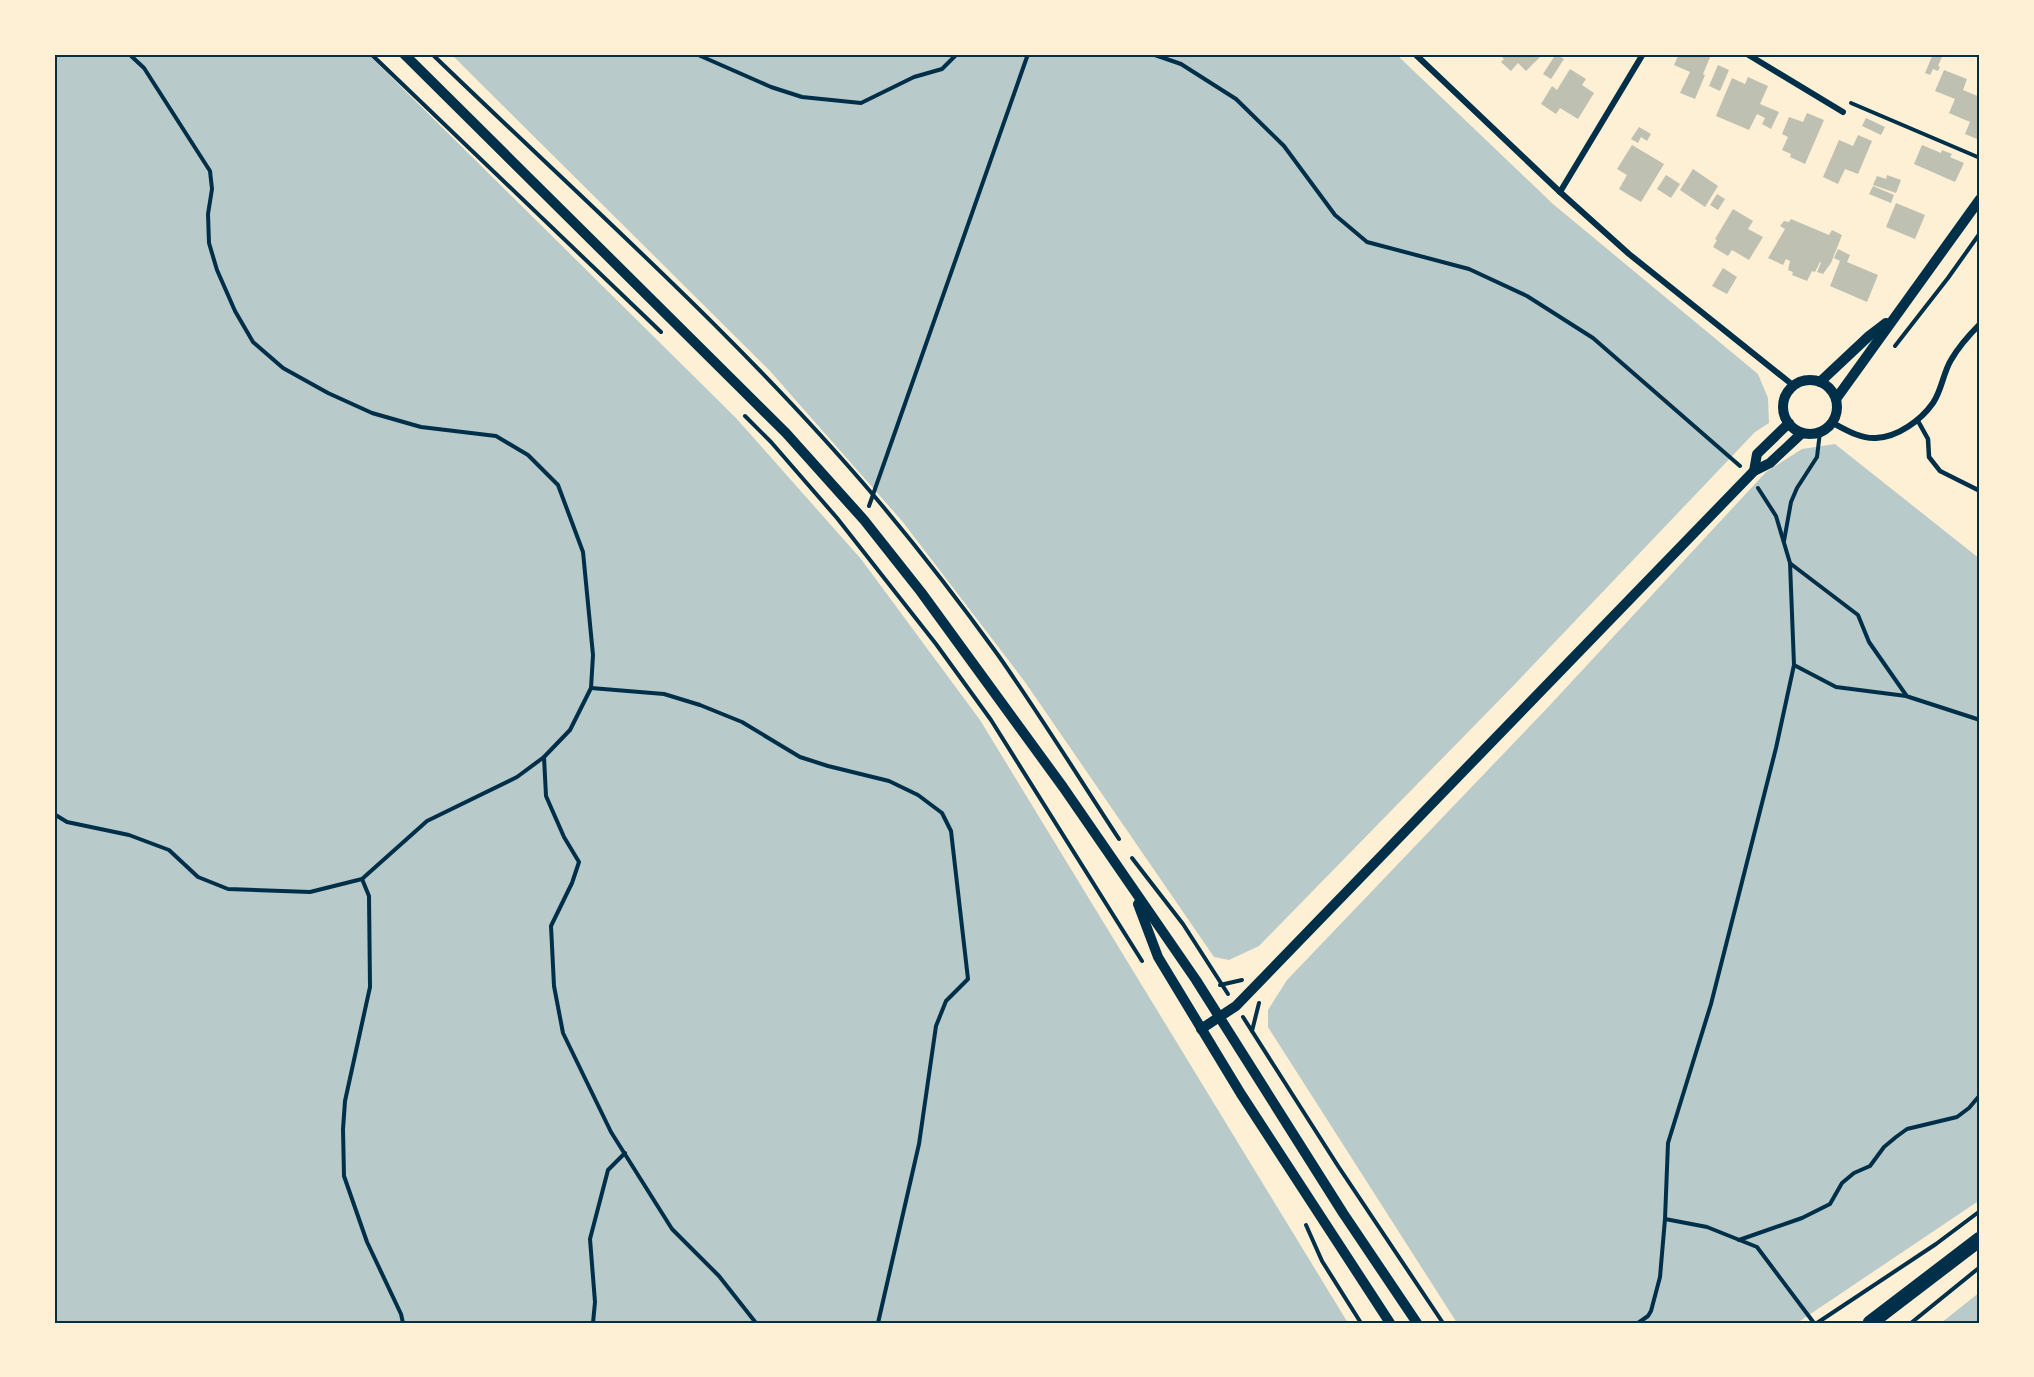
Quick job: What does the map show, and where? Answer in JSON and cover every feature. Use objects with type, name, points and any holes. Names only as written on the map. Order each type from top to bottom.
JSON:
[{"type":"main road","points":[[1870,1323],[1980,1239]]},
{"type":"street","points":[[404,54],[786,433],[864,520],[921,592],[1063,787],[1196,980],[1343,1213],[1418,1323]]},
{"type":"street","points":[[1415,54],[1560,192],[1629,254],[1794,386]]},
{"type":"street","points":[[1560,192],[1642,54]]},
{"type":"street","points":[[1747,54],[1843,112]]},
{"type":"street","points":[[1836,399],[1980,199]]},
{"type":"street","points":[[1820,382],[1869,336],[1894,317]]},
{"type":"street","points":[[1833,423],[1854,434],[1875,438],[1892,434],[1918,421],[1934,401],[1950,361],[1964,339],[1980,324]]},
{"type":"street","points":[[1809,380],[1820,382],[1829,388],[1836,399],[1837,411],[1833,423],[1820,432],[1802,433],[1789,423],[1784,413],[1787,393],[1794,386],[1809,380]]},
{"type":"street","points":[[1753,473],[1757,453],[1789,423]]},
{"type":"street","points":[[1201,1029],[1236,1006],[1753,473],[1770,463],[1802,433]]},
{"type":"street","points":[[1132,889],[1158,957],[1241,1094],[1390,1323]]},
{"type":"lane","points":[[1918,421],[1928,439],[1929,457],[1940,471],[1980,491]]},
{"type":"path","points":[[54,814],[67,822],[129,835],[169,850],[198,877],[228,889],[310,892],[362,879],[427,821],[517,777],[544,757],[570,730],[591,688],[593,655],[583,552],[558,485],[528,455],[496,436],[421,427],[372,413],[328,393],[283,368],[253,342],[235,311],[217,270],[209,243],[208,214],[212,189],[210,171],[144,68],[129,54]]},
{"type":"path","points":[[371,54],[667,339]]},
{"type":"path","points":[[696,54],[771,87],[802,97],[861,103],[914,77],[942,69],[957,54]]},
{"type":"path","points":[[864,520],[1028,54]]},
{"type":"path","points":[[1152,54],[1181,64],[1236,99],[1284,146],[1335,215],[1367,242],[1469,270],[1527,296],[1593,338],[1753,473],[1776,516],[1790,563],[1794,665],[1776,748],[1711,1004],[1668,1143],[1660,1277],[1648,1316],[1638,1323]]},
{"type":"path","points":[[1843,112],[1848,102],[1980,158]]},
{"type":"path","points":[[1893,348],[1980,233]]},
{"type":"path","points":[[740,411],[771,442],[837,518],[943,654],[991,720],[1147,969]]},
{"type":"path","points":[[1784,542],[1791,502],[1797,488],[1817,457],[1820,432]]},
{"type":"path","points":[[1790,563],[1858,615],[1869,642],[1906,696]]},
{"type":"path","points":[[1794,665],[1836,687],[1906,696],[1980,720]]},
{"type":"path","points":[[591,688],[664,694],[710,709],[742,722],[800,757],[889,781],[918,795],[942,813],[951,831],[968,979],[946,1001],[936,1026],[919,1144],[878,1323]]},
{"type":"path","points":[[544,757],[546,796],[564,837],[579,862],[572,883],[551,926],[554,986],[563,1033],[601,1112],[672,1229],[719,1276],[756,1323]]},
{"type":"path","points":[[362,879],[369,896],[370,987],[345,1101],[344,1176],[367,1242],[401,1314],[402,1323]]},
{"type":"path","points":[[1739,1240],[1802,1218],[1830,1204],[1842,1183],[1854,1173],[1870,1166],[1884,1147],[1901,1133],[1907,1129],[1957,1118],[1980,1095]]},
{"type":"path","points":[[593,1323],[595,1302],[590,1239],[608,1170],[625,1153]]},
{"type":"path","points":[[1665,1219],[1707,1227],[1757,1247],[1816,1323],[1936,1244],[1980,1211]]},
{"type":"path","points":[[1302,1217],[1322,1261],[1360,1323]]},
{"type":"path","points":[[1911,1323],[1980,1267]]},
{"type":"shaded area","points":[[54,54],[368,54],[736,418],[861,559],[980,720],[1348,1323],[54,1323]]},
{"type":"shaded area","points":[[451,54],[1396,54],[1553,204],[1758,374],[1768,398],[1769,423],[1755,432],[1516,683],[1259,946],[1229,960],[1214,957],[1025,682],[902,521],[770,371]]},
{"type":"shaded area","points":[[1835,444],[1980,559],[1980,1200],[1797,1323],[1457,1323],[1268,1027],[1268,1010],[1287,980],[1551,704],[1766,472],[1802,449]]},
{"type":"shaded area","points":[[1980,1292],[1980,1323],[1941,1323]]},
{"type":"building","points":[[1499,54],[1543,54],[1526,71],[1518,63],[1511,71],[1501,62],[1504,59]]},
{"type":"building","points":[[1556,54],[1564,59],[1551,79],[1543,74]]},
{"type":"building","points":[[1679,54],[1711,55],[1695,99],[1680,93],[1690,72],[1674,65]]},
{"type":"building","points":[[1933,54],[1942,57],[1938,71],[1933,69],[1930,75],[1925,73]]},
{"type":"building","points":[[1718,65],[1729,70],[1720,91],[1709,86]]},
{"type":"building","points":[[1570,69],[1586,79],[1582,85],[1594,93],[1578,119],[1560,108],[1556,114],[1541,104],[1552,86],[1557,90]]},
{"type":"building","points":[[1944,70],[1967,79],[1963,90],[1980,97],[1980,132],[1977,139],[1965,134],[1970,122],[1949,113],[1955,99],[1935,91]]},
{"type":"building","points":[[1748,77],[1768,86],[1760,104],[1779,112],[1771,129],[1762,124],[1765,118],[1757,114],[1749,130],[1716,116],[1732,78],[1745,84]]},
{"type":"building","points":[[1807,113],[1824,120],[1805,164],[1790,157],[1791,154],[1782,150],[1788,137],[1782,134],[1789,117],[1803,122]]},
{"type":"building","points":[[1866,118],[1885,127],[1881,135],[1862,126]]},
{"type":"building","points":[[1639,127],[1651,134],[1647,141],[1641,137],[1638,143],[1631,139]]},
{"type":"building","points":[[1858,135],[1872,141],[1858,174],[1845,169],[1838,184],[1823,177],[1839,140],[1853,146]]},
{"type":"building","points":[[1632,145],[1664,164],[1641,202],[1619,189],[1627,175],[1617,169]]},
{"type":"building","points":[[1922,145],[1941,153],[1942,150],[1952,154],[1950,157],[1964,163],[1955,182],[1914,164]]},
{"type":"building","points":[[1693,169],[1718,186],[1705,207],[1680,190]]},
{"type":"building","points":[[1666,175],[1680,184],[1671,198],[1657,189]]},
{"type":"building","points":[[1887,175],[1901,180],[1896,193],[1873,185],[1877,176],[1886,179]]},
{"type":"building","points":[[1873,186],[1894,195],[1891,203],[1869,194]]},
{"type":"building","points":[[1717,194],[1725,199],[1718,210],[1710,205]]},
{"type":"building","points":[[1896,203],[1925,215],[1915,239],[1886,227]]},
{"type":"building","points":[[1733,209],[1753,221],[1748,229],[1763,237],[1749,260],[1732,250],[1728,256],[1713,247],[1717,240],[1715,239]]},
{"type":"building","points":[[1791,219],[1829,235],[1832,230],[1842,235],[1831,263],[1823,274],[1817,272],[1820,262],[1807,281],[1792,275],[1793,272],[1788,270],[1790,261],[1786,259],[1783,265],[1768,258],[1785,229],[1780,226],[1784,221],[1789,222]]},
{"type":"building","points":[[1838,249],[1850,255],[1847,262],[1878,275],[1867,302],[1830,286],[1840,261],[1834,258]]},
{"type":"building","points":[[1723,268],[1737,277],[1727,294],[1712,286]]}]
